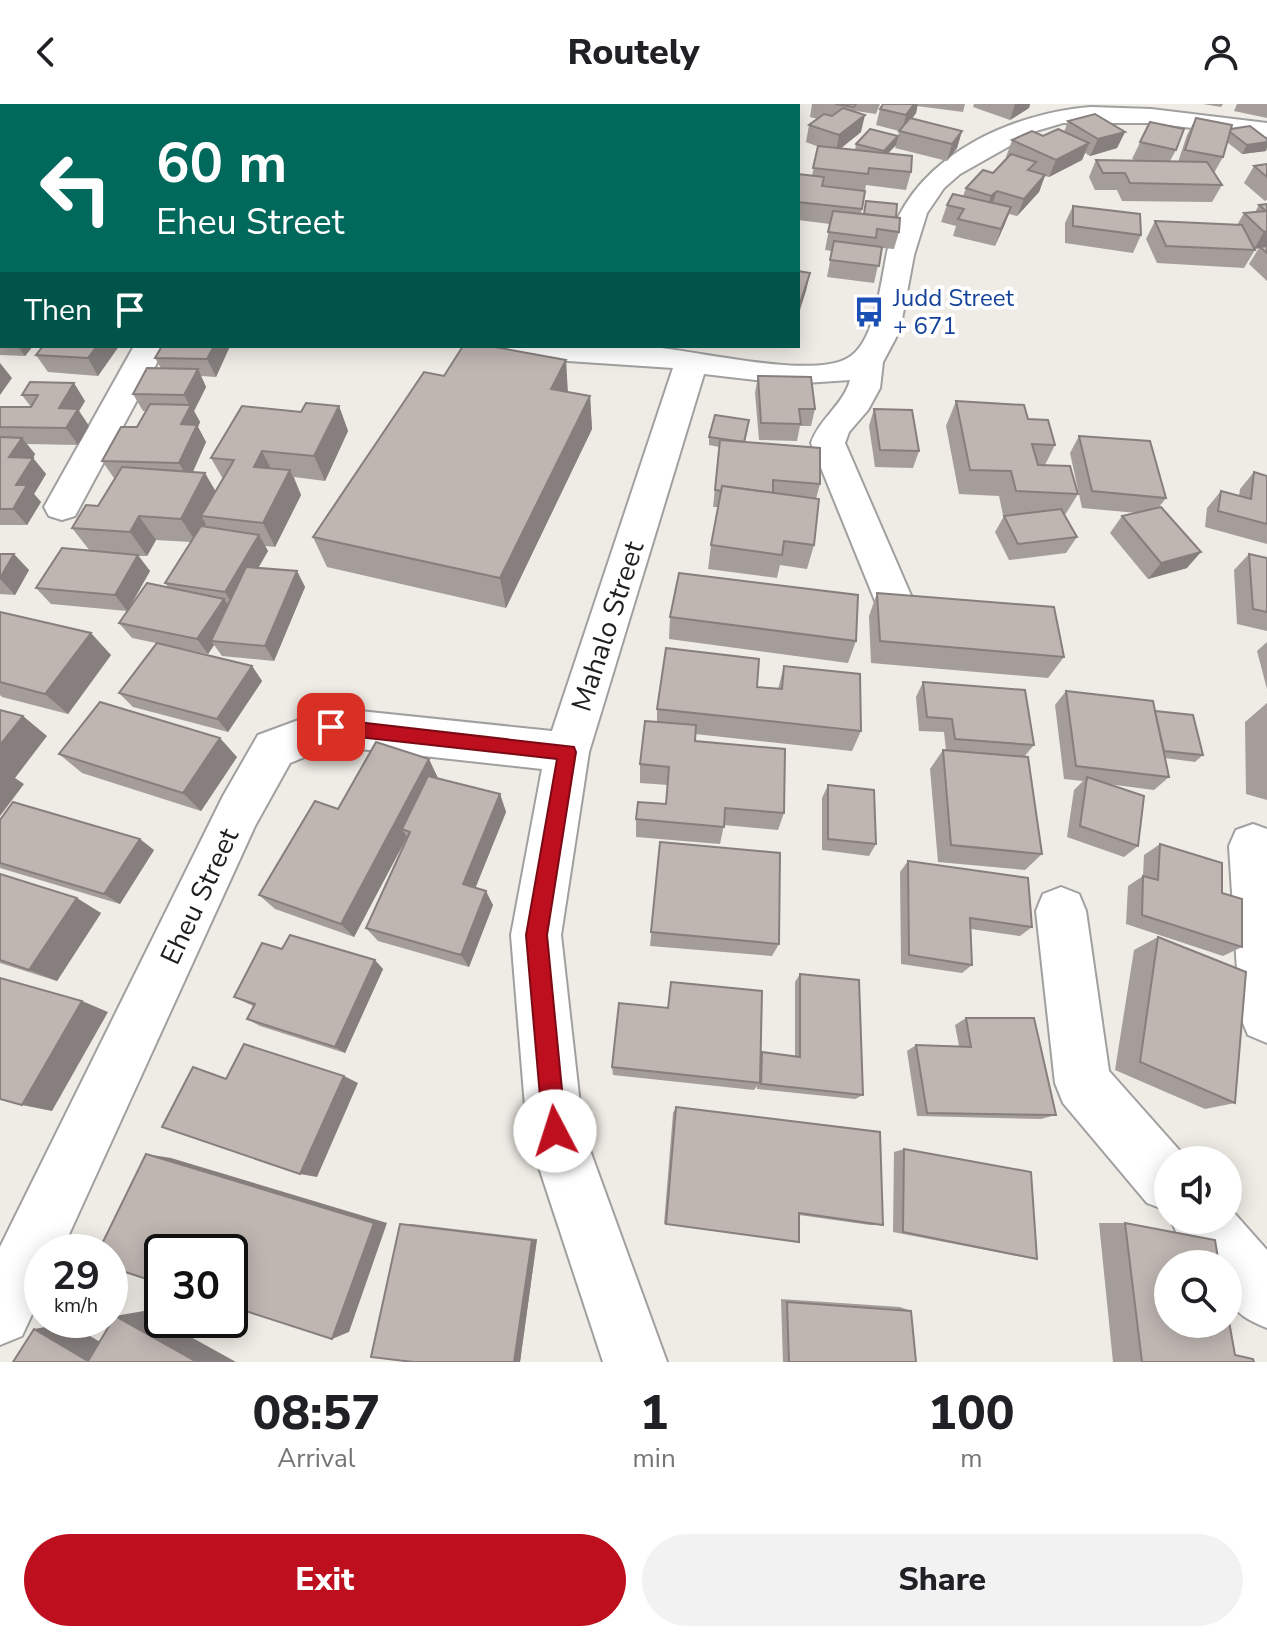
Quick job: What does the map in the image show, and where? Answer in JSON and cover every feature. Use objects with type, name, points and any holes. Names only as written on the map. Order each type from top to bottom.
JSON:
[{"type":"street","points":[[546,349],[692,360],[719,368],[816,375],[853,369],[867,362],[883,339],[902,243],[920,200],[928,187],[954,163],[1039,121],[1088,113],[1182,117],[1267,130]]},
{"type":"street","points":[[62,507],[149,348]]},
{"type":"street","name":"Mahalo Street","points":[[635,1362],[555,1131],[536,935],[567,752],[692,360]]},
{"type":"street","points":[[867,362],[865,388],[831,428],[828,443],[896,607]]},
{"type":"street","name":"Eheu Street","points":[[0,1314],[232,825],[274,749],[331,727],[567,752]]},
{"type":"street","points":[[1253,846],[1267,1016]]},
{"type":"street","points":[[1061,911],[1083,1083],[1154,1166]]},
{"type":"street","points":[[1213,1234],[1267,1297]]},
{"type":"building","points":[[883,104],[914,104],[906,115],[880,109]]},
{"type":"building","points":[[843,108],[865,115],[839,135],[809,125],[824,114],[832,116]]},
{"type":"building","points":[[1095,114],[1125,132],[1098,139],[1068,121]]},
{"type":"building","points":[[910,118],[962,131],[952,144],[899,131]]},
{"type":"building","points":[[1196,118],[1232,125],[1223,157],[1185,150]]},
{"type":"building","points":[[1150,122],[1184,129],[1176,150],[1140,142]]},
{"type":"building","points":[[1250,126],[1267,142],[1247,145],[1230,132],[1231,129]]},
{"type":"building","points":[[870,129],[898,136],[884,151],[856,144]]},
{"type":"building","points":[[1058,129],[1089,143],[1056,160],[1012,140],[1032,131],[1043,136]]},
{"type":"building","points":[[818,146],[912,156],[911,172],[869,168],[868,174],[813,168]]},
{"type":"building","points":[[1011,154],[1036,162],[1028,170],[1045,175],[1024,199],[997,191],[991,196],[966,188],[983,170],[993,173]]},
{"type":"building","points":[[1096,160],[1207,162],[1222,185],[1130,183],[1125,173],[1103,173]]},
{"type":"building","points":[[1267,164],[1267,177],[1254,166]]},
{"type":"building","points":[[800,174],[824,177],[822,186],[865,191],[862,209],[800,202]]},
{"type":"building","points":[[953,194],[1011,207],[1001,229],[958,219],[964,209],[947,205]]},
{"type":"building","points":[[866,201],[897,204],[896,218],[864,214]]},
{"type":"building","points":[[1267,204],[1267,231],[1264,232],[1244,213],[1266,211],[1259,205]]},
{"type":"building","points":[[1073,206],[1140,214],[1141,235],[1073,226]]},
{"type":"building","points":[[833,211],[900,218],[899,232],[877,229],[876,238],[828,232]]},
{"type":"building","points":[[1155,221],[1242,225],[1255,250],[1166,246]]},
{"type":"building","points":[[834,241],[882,247],[879,266],[830,260]]},
{"type":"building","points":[[800,271],[810,273],[800,303]]},
{"type":"building","points":[[41,348],[96,348],[88,358],[36,355]]},
{"type":"building","points":[[161,348],[213,348],[207,359],[155,358]]},
{"type":"building","points":[[462,348],[500,348],[566,360],[551,389],[590,396],[500,578],[313,537],[424,372],[444,376]]},
{"type":"building","points":[[147,368],[198,369],[184,395],[133,394]]},
{"type":"building","points":[[758,376],[811,377],[815,409],[799,409],[801,424],[761,423]]},
{"type":"building","points":[[30,382],[74,383],[59,408],[78,409],[66,428],[0,427],[0,407],[31,407],[38,395],[22,395]]},
{"type":"building","points":[[956,401],[1024,405],[1028,419],[1048,420],[1055,445],[1032,444],[1038,465],[1070,466],[1078,494],[1016,491],[1011,471],[970,470]]},
{"type":"building","points":[[306,403],[339,406],[314,456],[262,451],[254,467],[290,470],[263,523],[201,516],[234,460],[211,458],[242,406],[301,412]]},
{"type":"building","points":[[150,404],[191,405],[181,424],[197,425],[179,463],[102,461],[121,427],[137,427]]},
{"type":"building","points":[[874,409],[912,410],[919,451],[880,450]]},
{"type":"building","points":[[715,415],[749,420],[744,442],[709,437]]},
{"type":"building","points":[[1079,436],[1150,441],[1166,498],[1092,491]]},
{"type":"building","points":[[0,437],[22,438],[9,457],[33,458],[16,485],[27,485],[13,509],[0,509]]},
{"type":"building","points":[[720,440],[820,448],[820,484],[773,480],[773,493],[722,486],[722,491],[715,490]]},
{"type":"building","points":[[122,467],[205,473],[181,519],[139,516],[130,532],[72,528],[86,505],[98,506]]},
{"type":"building","points":[[1254,472],[1267,476],[1267,524],[1218,511],[1221,491],[1251,499]]},
{"type":"building","points":[[722,486],[819,499],[814,545],[784,541],[782,555],[711,545]]},
{"type":"building","points":[[1161,507],[1201,552],[1161,563],[1122,516]]},
{"type":"building","points":[[1061,509],[1077,537],[1018,544],[1004,516]]},
{"type":"building","points":[[201,526],[259,535],[225,592],[165,583]]},
{"type":"building","points":[[62,548],[138,555],[115,595],[36,588]]},
{"type":"building","points":[[0,554],[14,554],[0,578]]},
{"type":"building","points":[[1249,554],[1267,558],[1267,612],[1253,609]]},
{"type":"building","points":[[246,567],[297,571],[265,646],[211,641]]},
{"type":"building","points":[[679,573],[858,595],[856,641],[670,617]]},
{"type":"building","points":[[147,583],[224,599],[197,639],[119,623]]},
{"type":"building","points":[[877,593],[1054,607],[1064,657],[880,641]]},
{"type":"building","points":[[0,612],[91,633],[45,694],[0,682]]},
{"type":"building","points":[[157,643],[252,666],[217,719],[119,693]]},
{"type":"building","points":[[666,648],[759,659],[757,687],[782,689],[784,666],[860,674],[861,731],[657,709]]},
{"type":"building","points":[[923,682],[1025,690],[1034,745],[955,739],[952,719],[927,717]]},
{"type":"building","points":[[1066,691],[1153,701],[1169,777],[1076,766]]},
{"type":"building","points":[[100,702],[220,738],[183,793],[59,754]]},
{"type":"building","points":[[0,710],[23,716],[0,745]]},
{"type":"building","points":[[1155,711],[1193,715],[1203,755],[1164,751]]},
{"type":"building","points":[[645,721],[696,725],[695,741],[785,749],[784,813],[725,808],[724,827],[636,819],[638,802],[666,804],[669,767],[640,764]]},
{"type":"building","points":[[376,742],[429,759],[341,924],[259,895],[315,801],[338,809]]},
{"type":"building","points":[[943,750],[1028,757],[1042,854],[951,845]]},
{"type":"building","points":[[428,776],[500,794],[463,884],[486,891],[461,955],[366,928],[410,832],[402,829]]},
{"type":"building","points":[[1087,777],[1144,796],[1138,846],[1080,826]]},
{"type":"building","points":[[828,785],[874,790],[876,844],[828,839]]},
{"type":"building","points":[[13,802],[140,839],[104,894],[0,863],[0,820]]},
{"type":"building","points":[[660,842],[780,853],[779,944],[651,932]]},
{"type":"building","points":[[1160,844],[1222,863],[1222,893],[1242,899],[1242,947],[1142,915],[1143,876],[1158,880]]},
{"type":"building","points":[[908,861],[1028,878],[1032,927],[970,918],[972,965],[909,955]]},
{"type":"building","points":[[0,874],[77,898],[29,970],[0,960]]},
{"type":"building","points":[[290,935],[375,960],[335,1047],[247,1019],[255,1004],[234,997],[262,943],[282,949]]},
{"type":"building","points":[[1158,937],[1246,972],[1235,1103],[1140,1062]]},
{"type":"building","points":[[800,974],[859,980],[863,1095],[761,1084],[762,1052],[800,1057]]},
{"type":"building","points":[[0,978],[82,1001],[22,1105],[0,1099]]},
{"type":"building","points":[[671,982],[762,991],[760,1083],[612,1067],[619,1003],[668,1008]]},
{"type":"building","points":[[966,1018],[1034,1018],[1056,1115],[927,1113],[916,1045],[971,1047]]},
{"type":"building","points":[[244,1044],[344,1076],[300,1174],[162,1127],[193,1067],[226,1079]]},
{"type":"building","points":[[676,1107],[880,1132],[883,1225],[799,1213],[799,1242],[666,1224]]},
{"type":"building","points":[[904,1149],[1031,1172],[1037,1259],[903,1232]]},
{"type":"building","points":[[146,1154],[374,1223],[332,1339],[248,1312],[248,1234],[144,1234],[144,1278],[128,1273],[128,1234],[107,1234]]},
{"type":"building","points":[[1125,1223],[1154,1228],[1154,1234],[1183,1234],[1215,1240],[1217,1250],[1154,1250],[1154,1338],[1232,1338],[1235,1355],[1253,1359],[1254,1362],[1142,1362]]},
{"type":"building","points":[[400,1224],[532,1240],[514,1362],[413,1362],[371,1357]]},
{"type":"building","points":[[787,1302],[911,1311],[916,1362],[789,1362]]},
{"type":"building","points":[[128,1323],[144,1332],[144,1338],[154,1338],[197,1362],[13,1362],[28,1338],[49,1338],[88,1361],[102,1338],[128,1338]]},
{"type":"place","name":"Judd Street + 671","points":[[869,312]]},
{"type":"route","points":[[331,727],[567,752],[536,935],[555,1131]]}]
